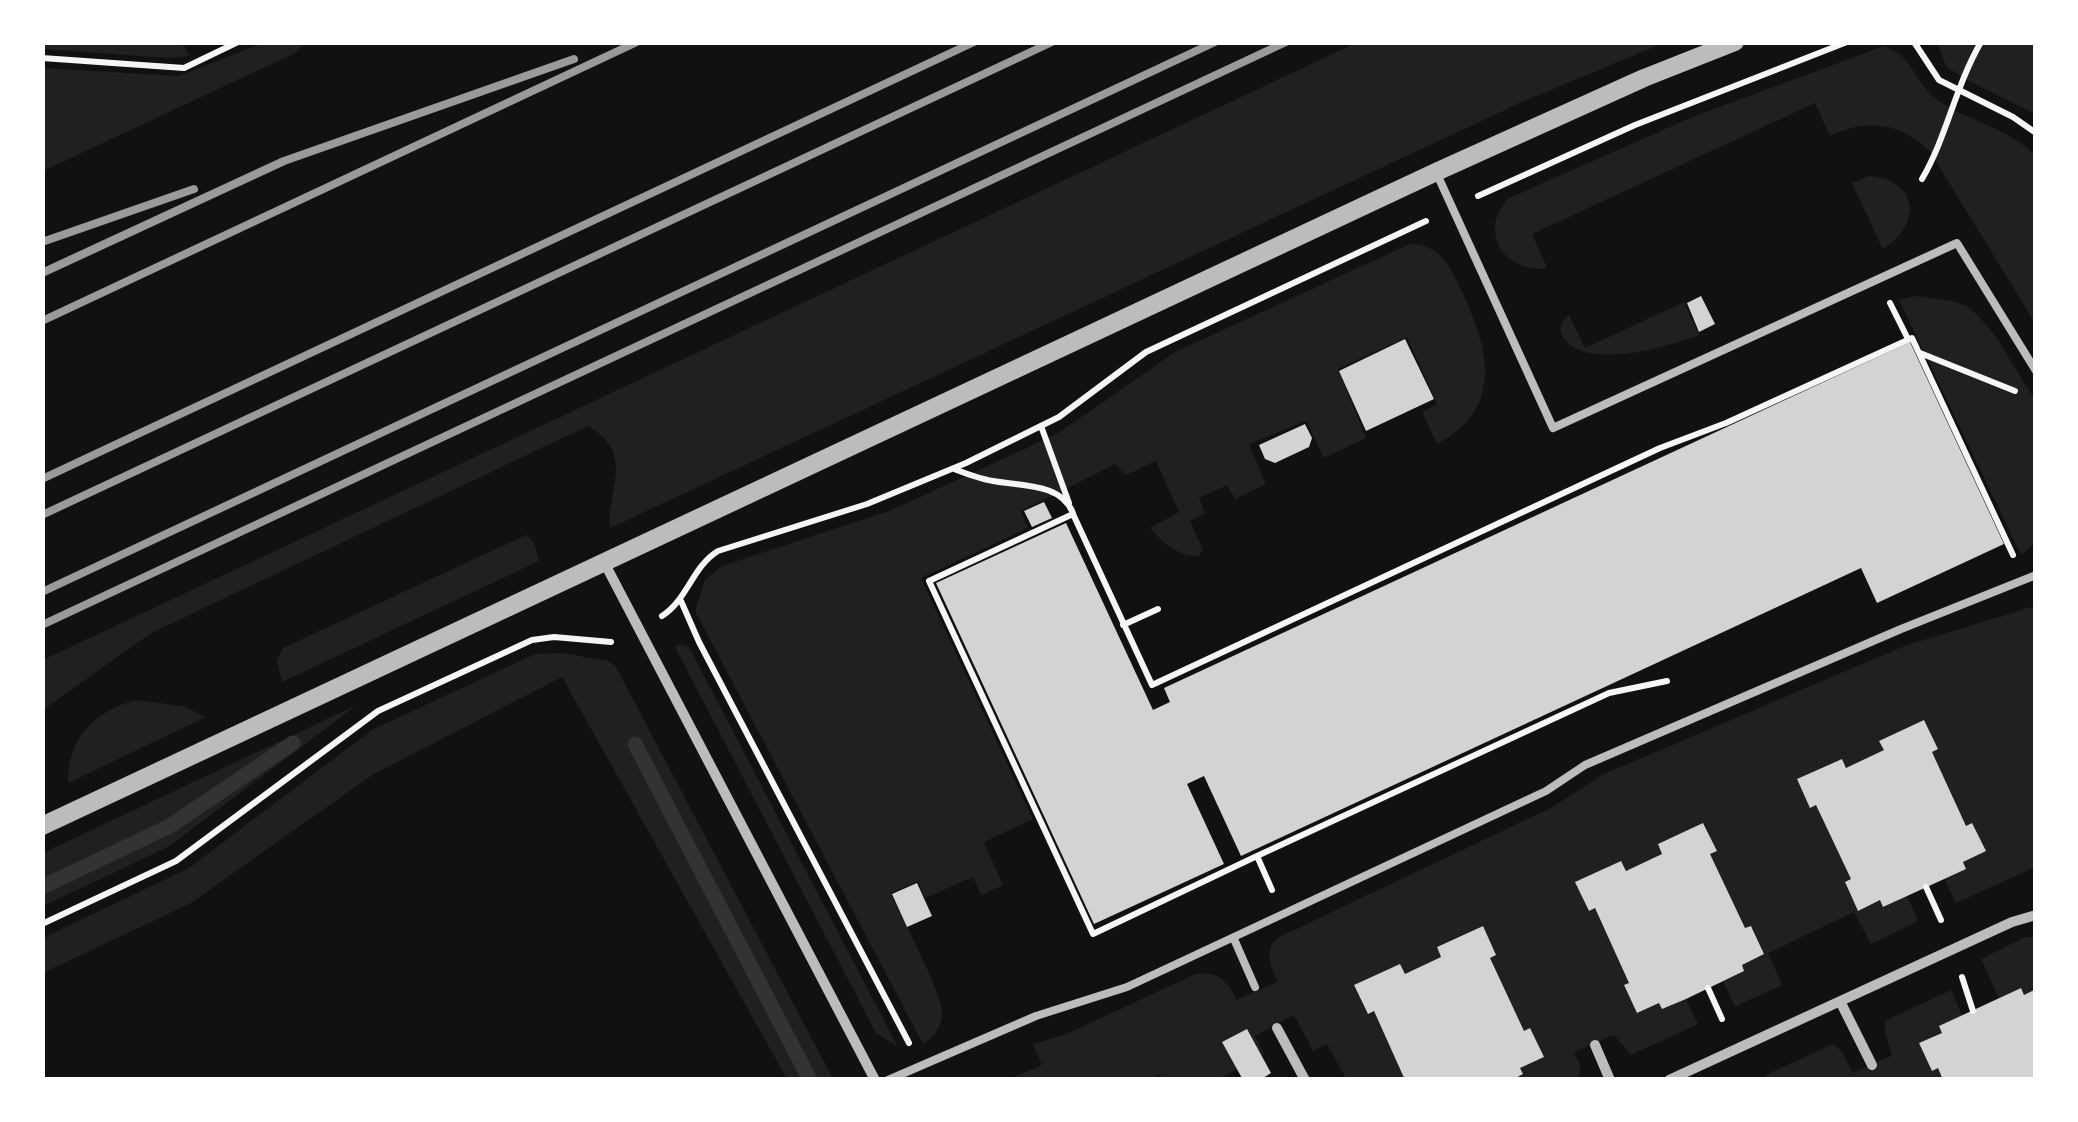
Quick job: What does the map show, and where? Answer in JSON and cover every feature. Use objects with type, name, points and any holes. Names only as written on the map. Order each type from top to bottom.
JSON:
[{"type":"street","points":[[42,826],[1436,172],[1644,78],[1735,42]]},
{"type":"street","points":[[604,562],[876,1080]]},
{"type":"street","points":[[1669,1080],[2012,922],[2036,915]]},
{"type":"street","points":[[1841,1003],[1872,1065]]},
{"type":"street","points":[[1278,1028],[1305,1080]]},
{"type":"street","points":[[1595,1045],[1610,1080]]},
{"type":"lane","points":[[1436,172],[1554,428],[1957,243],[2036,371]]},
{"type":"lane","points":[[888,1080],[1036,1016],[1127,987],[1546,791],[1585,765],[2036,576]]},
{"type":"lane","points":[[1234,939],[1256,987]]},
{"type":"path","points":[[42,58],[184,68],[238,42]]},
{"type":"path","points":[[1505,184],[1635,125],[1847,42]]},
{"type":"path","points":[[1914,42],[1939,80],[2013,117],[2036,133]]},
{"type":"path","points":[[1922,179],[1935,157],[1957,91],[1982,42]]},
{"type":"path","points":[[660,618],[681,600],[703,562],[718,551],[868,504],[953,469],[1086,399],[1146,352],[1402,233]]},
{"type":"path","points":[[1879,279],[1908,339]]},
{"type":"path","points":[[1041,426],[1073,514],[1152,685],[1642,456],[1726,423],[1912,338],[2015,554],[1997,562]]},
{"type":"path","points":[[1919,352],[2029,397]]},
{"type":"path","points":[[953,469],[988,480],[1047,488],[1069,504]]},
{"type":"path","points":[[1073,514],[929,581],[1093,934],[1609,693],[1667,681]]},
{"type":"path","points":[[681,600],[699,642],[910,1046]]},
{"type":"path","points":[[1123,625],[1158,608]]},
{"type":"path","points":[[42,924],[176,861],[378,712],[532,640],[554,638],[606,644],[618,640]]},
{"type":"path","points":[[1257,856],[1283,914]]},
{"type":"path","points":[[1926,887],[1941,920]]},
{"type":"path","points":[[1962,978],[1973,1011]]},
{"type":"path","points":[[1708,988],[1722,1019]]},
{"type":"shaded area","points":[[43,42],[183,43],[189,56],[168,58],[43,49]]},
{"type":"shaded area","points":[[265,42],[305,43],[295,53],[43,171],[43,68],[179,76]]},
{"type":"shaded area","points":[[1937,42],[2035,43],[2035,114],[1946,66]]},
{"type":"shaded area","points":[[1356,43],[1664,43],[1524,101],[610,528],[615,460],[603,437],[588,426],[151,633],[43,710],[43,660]]},
{"type":"shaded area","points":[[1884,46],[1909,64],[1939,101],[2013,138],[2035,155],[2035,323],[1931,153],[1908,135],[1884,126],[1858,127],[1830,136],[1815,103],[1532,234],[1547,268],[1518,264],[1500,247],[1495,223],[1509,198],[1695,116]]},
{"type":"shaded area","points":[[1869,176],[1898,185],[1909,205],[1904,228],[1883,249],[1852,183]]},
{"type":"shaded area","points":[[1410,244],[1430,248],[1444,260],[1463,294],[1479,336],[1485,377],[1482,396],[1473,414],[1458,430],[1437,444],[1422,412],[1437,404],[1407,337],[1338,369],[1366,438],[1324,458],[1306,421],[1249,444],[1266,484],[1235,499],[1227,485],[1199,498],[1205,513],[1190,521],[1203,550],[1198,556],[1171,548],[1150,528],[1179,512],[1156,461],[1126,475],[1115,464],[1021,511],[1028,528],[921,578],[1033,819],[984,842],[1003,885],[981,895],[973,877],[925,898],[918,881],[891,893],[940,1001],[939,1026],[923,1044],[695,611],[705,580],[722,566],[889,511],[1060,432],[1175,352]]},
{"type":"shaded area","points":[[1916,296],[1967,306],[1994,334],[2035,400],[2035,543],[2021,555],[1899,300]]},
{"type":"shaded area","points":[[1684,302],[1699,335],[1648,350],[1587,353],[1572,346],[1561,332],[1569,315],[1585,348]]},
{"type":"shaded area","points":[[526,535],[534,543],[539,561],[282,682],[277,660],[283,648]]},
{"type":"shaded area","points":[[2035,606],[2035,867],[1956,903],[1944,878],[1985,851],[1972,823],[1966,826],[1932,752],[1938,749],[1924,720],[1880,741],[1884,750],[1847,768],[1841,759],[1797,779],[1810,807],[1816,805],[1851,879],[1845,883],[1857,910],[1880,900],[1884,907],[1907,896],[1918,921],[1871,944],[1854,912],[1768,953],[1782,985],[1735,1007],[1723,981],[1744,971],[1742,965],[1764,954],[1752,926],[1745,928],[1710,854],[1716,850],[1704,824],[1658,844],[1662,854],[1626,871],[1621,861],[1576,882],[1589,911],[1595,908],[1629,983],[1624,986],[1637,1013],[1659,1003],[1663,1009],[1686,999],[1698,1024],[1631,1055],[1614,1035],[1574,1052],[1580,1064],[1579,1079],[1512,1079],[1523,1074],[1520,1068],[1524,1031],[1490,958],[1482,926],[1437,946],[1441,957],[1405,974],[1400,965],[1354,985],[1367,1013],[1374,1011],[1405,1079],[1346,1079],[1327,1044],[1313,1051],[1294,1015],[1255,1036],[1262,1056],[1247,1029],[1223,1041],[1238,1069],[1220,1079],[1163,1079],[1160,1074],[1150,1080],[1007,1080],[1042,1065],[1033,1044],[1064,1035],[1196,974],[1221,979],[1237,1000],[1277,982],[1270,954],[1277,938],[1551,808],[1604,774],[1907,645]]},
{"type":"shaded area","points":[[675,647],[689,647],[898,1047],[876,1033]]},
{"type":"shaded area","points":[[563,653],[609,661],[616,667],[833,1079],[787,1079],[562,677],[372,775],[191,903],[43,973],[43,938],[189,868],[372,730],[535,654]]},
{"type":"shaded area","points":[[135,700],[182,706],[206,717],[68,783],[73,752],[86,729],[107,712]]},
{"type":"shaded area","points":[[357,705],[168,847],[43,906],[43,853]]},
{"type":"shaded area","points":[[2025,937],[2035,937],[2035,989],[2024,995],[2020,988],[1999,998],[1981,959]]},
{"type":"shaded area","points":[[1951,990],[1962,1015],[1940,1026],[1942,1033],[1919,1043],[1932,1071],[1938,1068],[1943,1079],[1768,1080],[1766,1075],[1833,1044],[1853,1073],[1892,1055],[1885,1021]]},
{"type":"building","points":[[1701,296],[1715,324],[1699,332],[1687,303]]},
{"type":"building","points":[[1405,339],[1434,399],[1366,431],[1339,371]]},
{"type":"building","points":[[1910,342],[2004,544],[1877,603],[1861,568],[1241,856],[1204,776],[1187,784],[1224,864],[1094,924],[936,583],[1066,523],[1153,710],[1170,702],[1164,688]]},
{"type":"building","points":[[1305,424],[1312,438],[1309,447],[1275,463],[1265,459],[1259,445]]},
{"type":"building","points":[[1044,502],[1052,518],[1032,527],[1024,511]]},
{"type":"building","points":[[1924,720],[1938,749],[1932,752],[1966,826],[1972,823],[1986,851],[1963,862],[1966,869],[1883,907],[1880,900],[1858,911],[1845,882],[1851,879],[1816,805],[1810,808],[1797,779],[1842,759],[1846,768],[1884,750],[1879,741]]},
{"type":"building","points":[[1703,823],[1717,851],[1710,854],[1745,928],[1751,926],[1764,954],[1742,965],[1744,971],[1686,999],[1662,1009],[1659,1003],[1637,1013],[1624,985],[1629,983],[1595,908],[1589,911],[1575,882],[1621,861],[1626,871],[1662,854],[1658,844]]},
{"type":"building","points":[[917,883],[932,916],[907,927],[892,894]]},
{"type":"building","points":[[1483,926],[1496,955],[1490,958],[1524,1031],[1530,1028],[1544,1057],[1520,1068],[1523,1074],[1512,1080],[1405,1080],[1374,1011],[1368,1014],[1354,985],[1400,964],[1405,974],[1441,957],[1437,947]]},
{"type":"building","points":[[2021,988],[2024,995],[2036,989],[2036,1080],[1943,1080],[1938,1068],[1932,1071],[1919,1043],[1942,1033],[1939,1026]]},
{"type":"building","points":[[1247,1029],[1271,1073],[1260,1080],[1243,1080],[1222,1042]]},
{"type":"waterway","points":[[42,887],[170,826],[293,743]]},
{"type":"waterway","points":[[635,744],[810,1080]]},
{"type":"railway","points":[[42,321],[637,42]]},
{"type":"railway","points":[[42,479],[974,42]]},
{"type":"railway","points":[[42,515],[1052,42]]},
{"type":"railway","points":[[42,592],[1215,42]]},
{"type":"railway","points":[[42,625],[1286,42]]},
{"type":"railway","points":[[42,273],[284,161],[574,59]]},
{"type":"railway","points":[[42,242],[194,189]]}]
